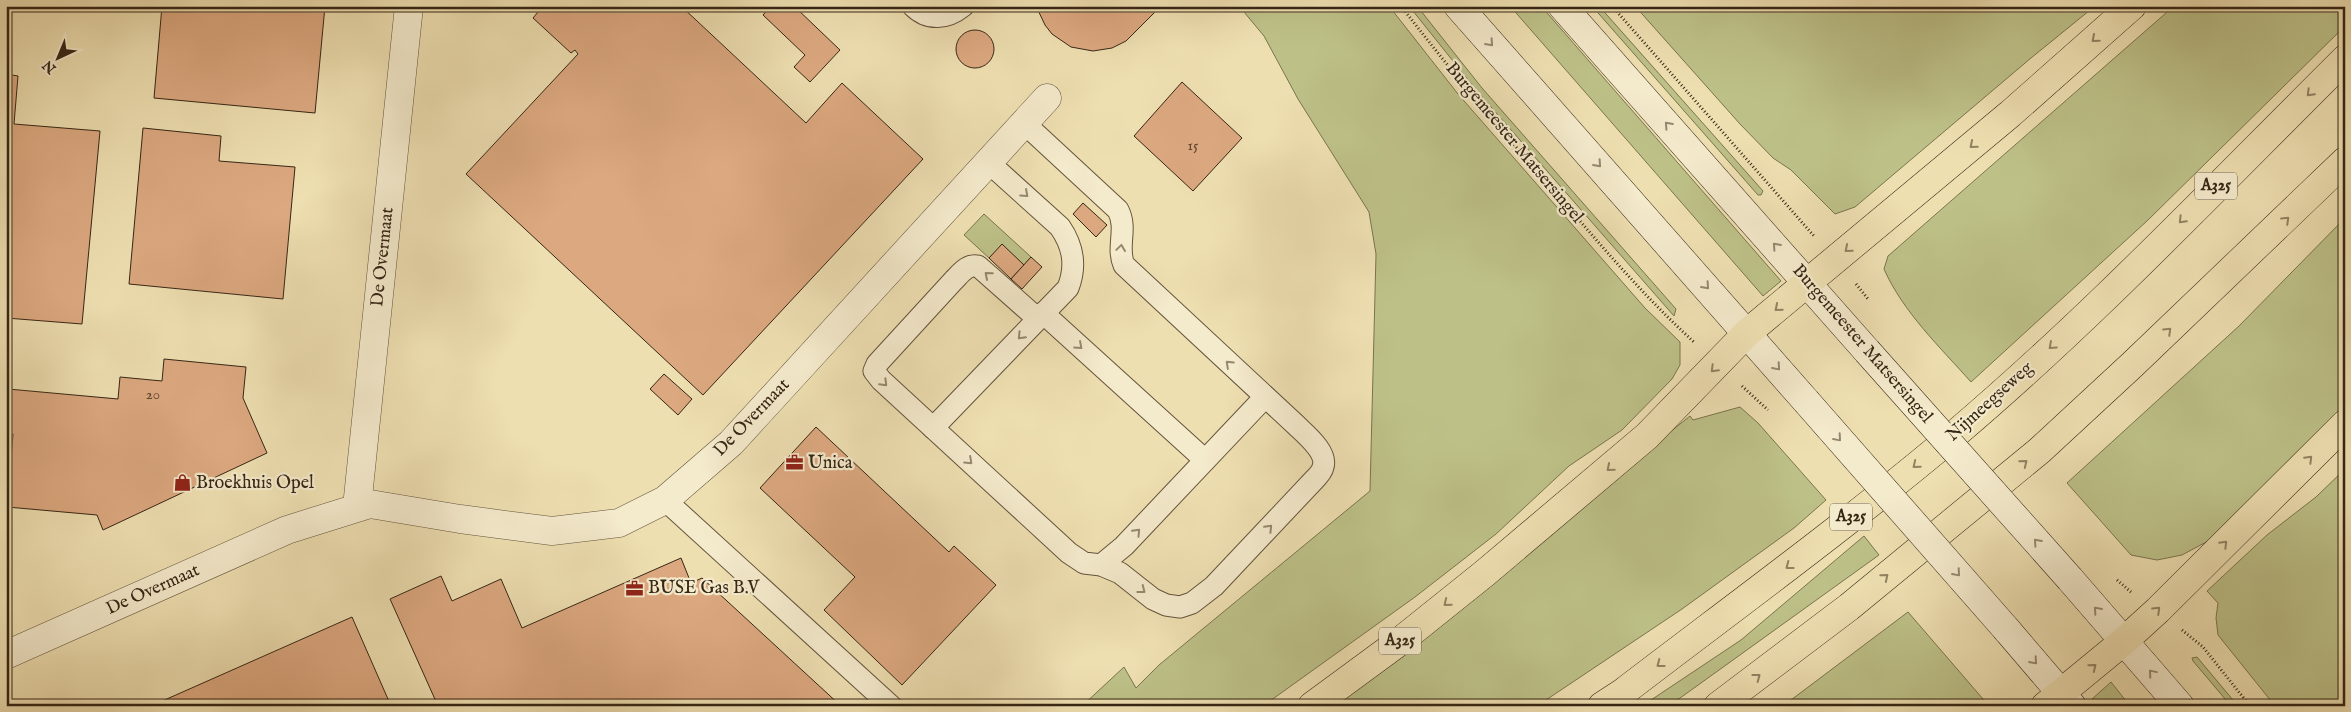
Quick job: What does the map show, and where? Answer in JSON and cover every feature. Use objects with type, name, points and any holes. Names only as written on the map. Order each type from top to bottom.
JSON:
[{"type":"highway","name":"A325","points":[[1312,706],[1399,642],[1485,573],[1647,436],[1748,333],[2010,114],[2132,6]]},
{"type":"highway","name":"Nijmeegseweg","points":[[1602,706],[1622,693],[1801,557],[1955,434],[2088,314],[2345,59]]},
{"type":"highway","points":[[1718,706],[1849,607],[2039,451],[2132,365],[2345,161]]},
{"type":"highway","points":[[2059,701],[2124,641],[2345,424]]},
{"type":"main road","name":"De Overmaat","points":[[357,507],[409,6]]},
{"type":"main road","points":[[1458,6],[1748,333],[2007,630],[2059,701]]},
{"type":"main road","name":"Burgemeester Matsersingel","points":[[1562,6],[2070,579],[2180,706]]},
{"type":"main road","name":"De Overmaat","points":[[6,655],[287,530],[357,507],[370,504],[460,519],[552,531],[619,523],[665,500],[731,443],[1047,98]]},
{"type":"lane","points":[[915,9],[930,16],[944,17],[963,6]]},
{"type":"lane","points":[[1024,123],[1118,210],[1124,224],[1120,256],[1124,265],[1312,441],[1323,460],[1323,468],[1314,480],[1214,586],[1192,603],[1180,607],[1166,605],[1153,599],[1120,573],[1101,565],[1084,563],[1070,553],[881,380],[874,371],[877,364],[954,280],[966,268],[973,265],[978,266],[1041,316],[1205,460]]},
{"type":"lane","points":[[933,428],[1068,288],[1072,277],[1072,251],[1068,239],[1050,217],[988,162]]},
{"type":"lane","points":[[1101,565],[1124,546],[1265,397]]},
{"type":"lane","points":[[665,500],[891,706]]},
{"type":"path","name":"Burgemeester Matsersingel","points":[[1401,6],[1457,77],[1648,298],[1774,416]]},
{"type":"path","name":"Burgemeester Matsersingel","points":[[1612,6],[1870,302]]},
{"type":"green space","points":[[1239,6],[1389,6],[1458,94],[1645,308],[1680,342],[1680,365],[1672,379],[1622,430],[1569,466],[1496,534],[1415,597],[1263,706],[1082,706],[1124,667],[1136,688],[1159,665],[1370,491],[1376,254],[1369,212],[1298,99],[1264,36]]},
{"type":"green space","points":[[1409,6],[1417,6],[1482,88],[1676,309],[1674,316],[1477,91]]},
{"type":"green space","points":[[1510,6],[1541,6],[1781,281],[1763,296]]},
{"type":"green space","points":[[1592,6],[1599,6],[1763,191],[1761,195],[1758,195]]},
{"type":"green space","points":[[1635,6],[2095,6],[1855,207],[1835,214],[1791,170],[1773,158],[1740,124]]},
{"type":"green space","points":[[2174,6],[2345,6],[2345,26],[2148,220],[1971,382],[1901,300],[1884,269],[1888,256]]},
{"type":"green space","points":[[984,214],[1031,257],[1024,265],[1002,245],[989,258],[964,235]]},
{"type":"green space","points":[[2345,218],[2345,414],[2210,540],[2182,555],[2157,560],[2131,555],[2067,483],[2239,326]]},
{"type":"green space","points":[[1740,407],[1758,423],[1826,500],[1794,528],[1682,609],[1537,706],[1330,706],[1690,416],[1693,420]]},
{"type":"green space","points":[[2345,469],[2345,706],[2275,706],[2218,635],[2216,618],[2218,603],[2207,591],[2267,535],[2316,497]]},
{"type":"green space","points":[[1864,536],[1879,555],[1669,706],[1642,706],[1741,640]]},
{"type":"green space","points":[[1908,612],[1989,706],[1783,706]]},
{"type":"green space","points":[[2197,657],[2238,706],[2231,706],[2193,661],[2192,658]]},
{"type":"green space","points":[[2111,682],[2130,706],[2098,706],[2092,699]]},
{"type":"building","points":[[162,6],[325,6],[315,113],[154,98]]},
{"type":"building","points":[[543,6],[681,6],[806,123],[842,83],[923,159],[703,395],[466,174],[578,54],[575,50],[571,53],[533,18]]},
{"type":"building","points":[[771,6],[794,6],[840,50],[810,82],[794,67],[805,55],[763,15]]},
{"type":"building","points":[[1036,6],[1161,6],[1126,41],[1112,48],[1093,51],[1071,47],[1052,34],[1045,25]]},
{"type":"building","points":[[975,30],[988,36],[994,49],[988,62],[975,68],[962,62],[956,49],[962,36]]},
{"type":"building","points":[[6,74],[18,76],[14,124],[100,131],[82,324],[6,318]]},
{"type":"building","points":[[1182,82],[1242,138],[1193,191],[1134,136]]},
{"type":"building","points":[[143,128],[221,136],[219,161],[295,167],[283,299],[129,284]]},
{"type":"building","points":[[1083,203],[1107,225],[1096,237],[1073,214]]},
{"type":"building","points":[[1002,244],[1024,265],[1011,279],[989,258]]},
{"type":"building","points":[[1031,257],[1042,267],[1022,289],[1011,279]]},
{"type":"building","points":[[164,359],[246,367],[243,398],[267,453],[103,530],[97,515],[7,507],[13,434],[6,434],[8,389],[118,399],[120,377],[162,381]]},
{"type":"building","points":[[664,374],[692,399],[678,415],[650,389]]},
{"type":"building","points":[[816,427],[949,552],[954,546],[996,585],[902,685],[824,610],[855,577],[760,488]]},
{"type":"building","points":[[681,558],[691,583],[702,578],[841,706],[438,706],[390,599],[441,576],[452,601],[501,579],[522,628]]},
{"type":"building","points":[[352,617],[391,706],[151,706]]},
{"type":"place","name":"Unica","points":[[794,463]]},
{"type":"place","name":"Broekhuis Opel","points":[[182,483]]},
{"type":"place","name":"BUSE Gas B.V","points":[[634,588]]}]
